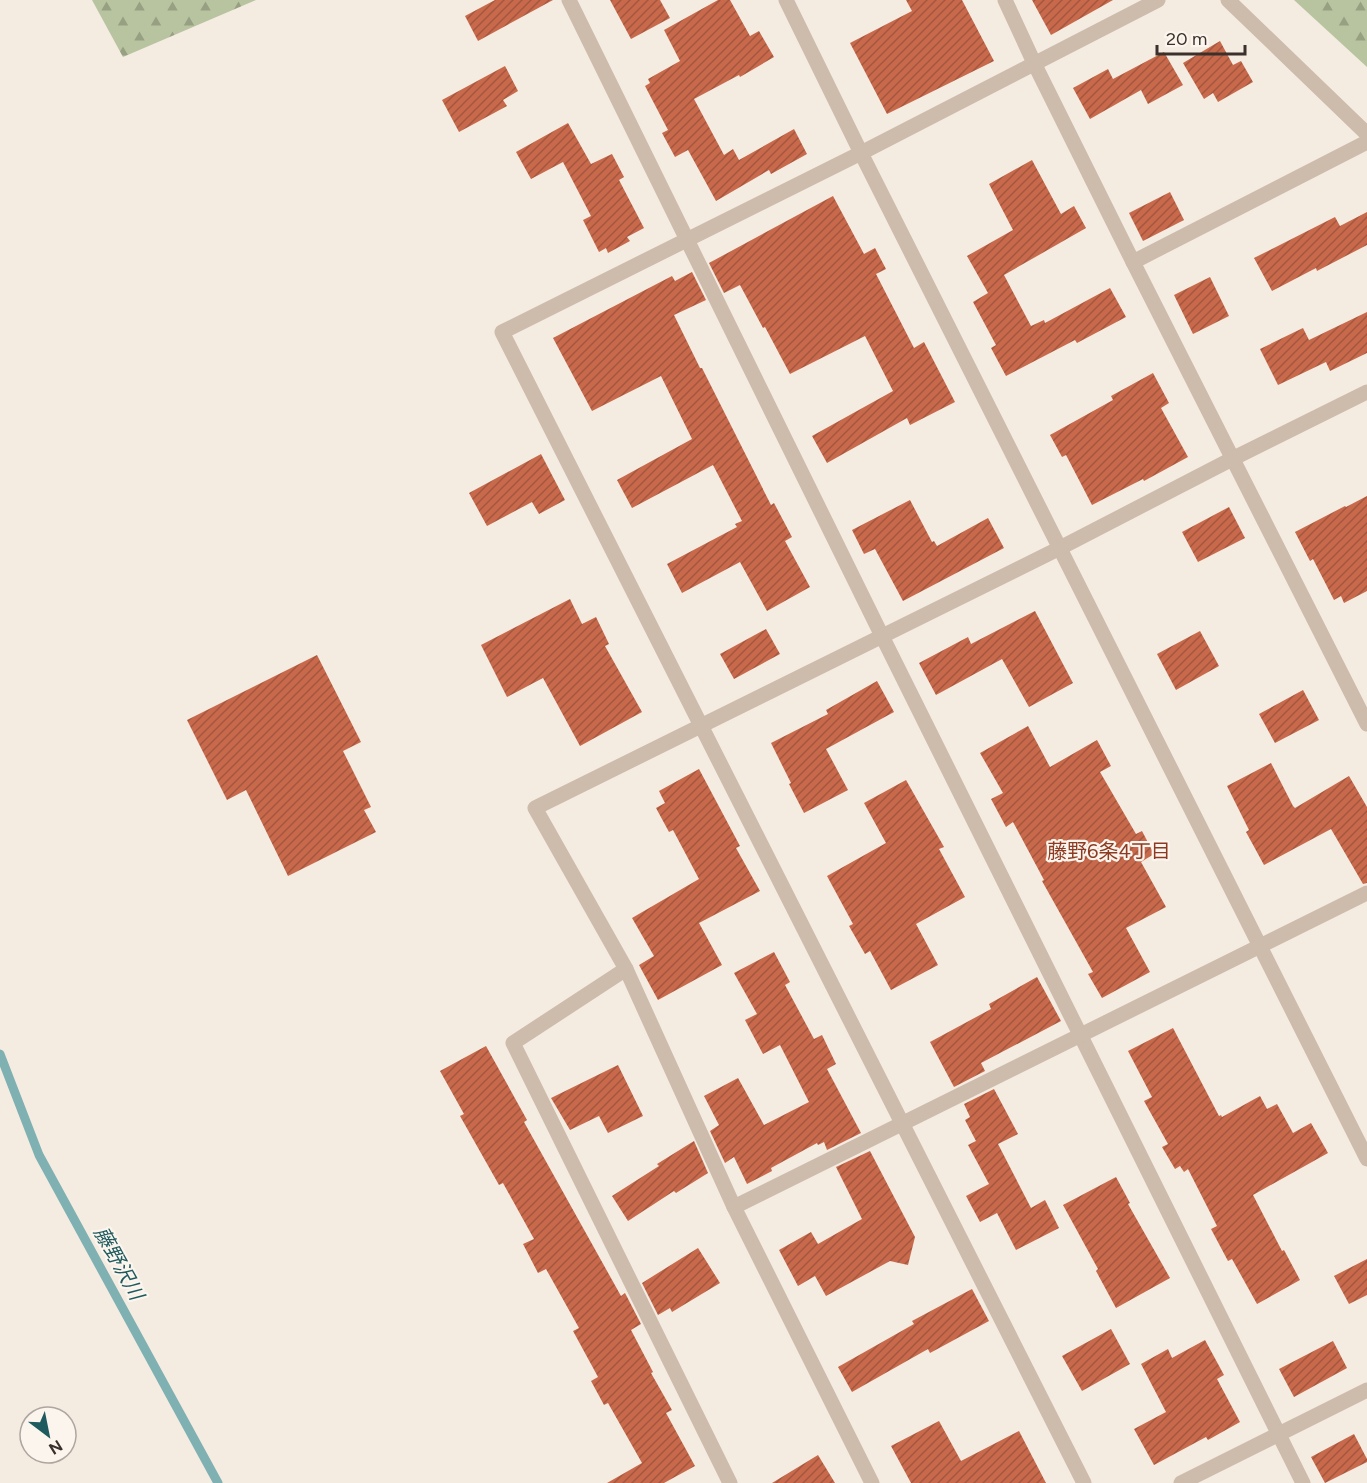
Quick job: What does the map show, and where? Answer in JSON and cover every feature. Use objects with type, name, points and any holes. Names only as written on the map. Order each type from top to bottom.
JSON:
[{"type":"street","points":[[570,0],[882,636],[1303,1483]]},
{"type":"street","points":[[786,0],[1367,1158]]},
{"type":"street","points":[[1005,0],[1133,262],[1367,724]]},
{"type":"street","points":[[1084,1483],[502,332],[1035,65],[1158,0]]},
{"type":"street","points":[[1228,0],[1367,134]]},
{"type":"street","points":[[1133,262],[1367,142]]},
{"type":"street","points":[[872,1483],[734,1208],[626,969],[535,808],[1060,548],[1367,392]]},
{"type":"street","points":[[734,1208],[1367,892]]},
{"type":"street","points":[[626,969],[513,1043],[730,1483]]},
{"type":"street","points":[[1180,1483],[1367,1390]]},
{"type":"green space","points":[[92,0],[256,0],[123,57]]},
{"type":"green space","points":[[1294,0],[1367,0],[1367,67]]},
{"type":"building","points":[[495,0],[553,0],[478,41],[465,16]]},
{"type":"building","points":[[610,0],[660,0],[670,18],[631,39]]},
{"type":"building","points":[[718,0],[730,0],[750,36],[759,31],[774,57],[740,77],[739,75],[694,99],[724,155],[733,149],[739,160],[794,129],[807,154],[771,174],[769,170],[716,201],[688,150],[675,157],[662,133],[668,130],[645,86],[650,83],[648,79],[680,61],[664,30]]},
{"type":"building","points":[[906,0],[962,0],[994,61],[887,114],[850,43],[912,11]]},
{"type":"building","points":[[1032,0],[1113,0],[1051,35]]},
{"type":"building","points":[[1220,41],[1233,65],[1241,61],[1253,82],[1218,102],[1213,93],[1204,99],[1183,63]]},
{"type":"building","points":[[1164,52],[1183,85],[1148,104],[1141,90],[1090,119],[1073,88],[1108,69],[1113,79]]},
{"type":"building","points":[[505,66],[518,91],[503,100],[507,106],[459,132],[442,100]]},
{"type":"building","points":[[568,123],[591,164],[612,154],[624,177],[619,180],[644,228],[627,237],[630,241],[608,253],[606,248],[599,252],[583,220],[591,216],[563,162],[531,179],[516,152]]},
{"type":"building","points":[[1032,160],[1061,214],[1074,206],[1086,228],[1004,275],[1031,326],[1044,320],[1045,323],[1110,288],[1126,317],[1077,343],[1075,340],[1006,376],[991,348],[996,345],[973,302],[988,293],[967,256],[1013,230],[989,184]]},
{"type":"building","points":[[1170,192],[1184,220],[1143,241],[1129,213]]},
{"type":"building","points":[[833,196],[864,254],[875,248],[886,269],[876,274],[914,348],[924,342],[955,402],[910,425],[907,418],[827,463],[812,436],[893,391],[865,336],[790,374],[740,285],[724,293],[709,263]]},
{"type":"building","points":[[1367,212],[1367,245],[1272,291],[1254,258],[1335,217],[1340,226]]},
{"type":"building","points":[[692,272],[706,300],[674,315],[771,505],[774,503],[792,537],[785,541],[810,587],[767,611],[740,562],[682,593],[667,564],[737,527],[735,524],[742,521],[713,465],[632,508],[617,480],[692,439],[661,376],[592,411],[553,338],[672,276],[675,281]]},
{"type":"building","points":[[1210,277],[1229,316],[1193,334],[1174,295]]},
{"type":"building","points":[[1367,312],[1367,353],[1330,371],[1326,362],[1278,385],[1260,349],[1303,328],[1309,340]]},
{"type":"building","points":[[1153,373],[1169,403],[1161,408],[1188,457],[1092,505],[1066,455],[1062,457],[1050,435],[1113,400],[1111,396]]},
{"type":"building","points":[[541,454],[565,500],[539,514],[532,502],[487,526],[469,493]]},
{"type":"building","points":[[1367,496],[1367,591],[1344,603],[1341,596],[1334,600],[1313,559],[1310,561],[1295,532]]},
{"type":"building","points":[[910,500],[932,542],[934,541],[937,546],[988,518],[1004,548],[903,601],[875,549],[864,554],[852,530]]},
{"type":"building","points":[[1229,507],[1245,538],[1198,562],[1182,532]]},
{"type":"building","points":[[570,599],[582,624],[596,617],[609,644],[605,646],[642,712],[580,746],[543,678],[507,697],[481,645]]},
{"type":"building","points":[[1035,611],[1073,683],[1029,707],[1002,659],[936,695],[919,663],[968,637],[971,644]]},
{"type":"building","points":[[766,629],[780,654],[734,679],[720,654]]},
{"type":"building","points":[[1200,631],[1219,666],[1176,690],[1157,654]]},
{"type":"building","points":[[317,655],[361,742],[343,751],[371,807],[364,810],[376,832],[288,876],[246,790],[227,800],[187,720]]},
{"type":"building","points":[[877,681],[894,712],[826,749],[848,790],[804,813],[771,743],[828,714],[826,710]]},
{"type":"building","points":[[1303,690],[1319,720],[1275,743],[1259,714]]},
{"type":"building","points":[[1028,726],[1050,767],[1097,740],[1111,766],[1100,772],[1136,834],[1142,831],[1154,854],[1141,862],[1166,907],[1126,928],[1150,972],[1102,998],[1088,974],[1093,972],[1042,881],[1044,880],[1013,822],[1006,827],[991,799],[1003,793],[980,753]]},
{"type":"building","points":[[1271,763],[1295,808],[1349,776],[1367,807],[1367,883],[1363,884],[1331,829],[1264,865],[1246,832],[1249,830],[1227,786]]},
{"type":"building","points":[[699,769],[740,846],[736,848],[760,891],[699,923],[722,965],[658,1000],[639,965],[654,956],[632,918],[699,879],[673,830],[669,832],[656,808],[665,803],[659,791]]},
{"type":"building","points":[[906,780],[944,847],[939,849],[965,897],[916,924],[938,965],[891,990],[870,951],[865,954],[849,926],[853,924],[827,876],[886,843],[864,803]]},
{"type":"building","points":[[774,952],[790,982],[785,985],[814,1039],[822,1035],[836,1064],[827,1069],[861,1133],[827,1150],[824,1142],[818,1145],[817,1143],[747,1184],[734,1157],[725,1163],[710,1131],[719,1125],[704,1096],[738,1078],[764,1125],[809,1102],[780,1045],[763,1054],[745,1020],[757,1014],[734,973]]},
{"type":"building","points":[[1037,977],[1061,1021],[981,1063],[985,1071],[954,1087],[930,1042],[991,1009],[989,1004]]},
{"type":"building","points":[[1173,1028],[1219,1116],[1222,1117],[1260,1096],[1267,1109],[1277,1104],[1293,1133],[1311,1123],[1328,1153],[1253,1195],[1300,1280],[1257,1304],[1232,1259],[1228,1261],[1211,1229],[1217,1226],[1188,1169],[1184,1172],[1180,1166],[1175,1169],[1162,1147],[1168,1144],[1144,1101],[1152,1097],[1128,1051]]},
{"type":"building","points":[[486,1046],[527,1120],[524,1122],[621,1296],[625,1293],[641,1324],[631,1330],[653,1372],[651,1373],[672,1410],[666,1413],[695,1466],[664,1483],[607,1483],[642,1463],[608,1403],[604,1405],[591,1381],[598,1377],[573,1331],[579,1328],[546,1269],[538,1273],[523,1244],[534,1239],[503,1183],[499,1185],[460,1116],[464,1114],[440,1071]]},
{"type":"building","points":[[618,1065],[643,1116],[608,1133],[599,1116],[570,1130],[551,1098]]},
{"type":"building","points":[[994,1089],[1018,1134],[998,1144],[1031,1208],[1045,1200],[1059,1228],[1016,1250],[997,1213],[980,1222],[966,1196],[989,1184],[968,1145],[976,1141],[965,1120],[970,1117],[964,1104]]},
{"type":"building","points":[[694,1141],[708,1173],[676,1193],[674,1191],[628,1221],[612,1196]]},
{"type":"building","points":[[870,1151],[915,1237],[908,1265],[890,1261],[826,1296],[815,1276],[798,1286],[779,1250],[811,1232],[818,1244],[862,1219],[836,1167]]},
{"type":"building","points":[[1116,1177],[1130,1203],[1128,1204],[1170,1278],[1116,1308],[1096,1271],[1098,1269],[1063,1205]]},
{"type":"building","points":[[698,1248],[720,1283],[672,1312],[670,1308],[658,1315],[642,1283]]},
{"type":"building","points":[[1367,1259],[1367,1295],[1349,1304],[1334,1276]]},
{"type":"building","points":[[972,1289],[989,1321],[930,1353],[928,1349],[852,1392],[838,1367],[914,1324],[912,1321]]},
{"type":"building","points":[[1111,1329],[1130,1364],[1082,1391],[1062,1356]]},
{"type":"building","points":[[1205,1340],[1224,1375],[1217,1379],[1240,1422],[1154,1465],[1134,1429],[1166,1412],[1141,1364],[1168,1349],[1172,1358]]},
{"type":"building","points":[[1333,1341],[1347,1368],[1294,1397],[1279,1369]]},
{"type":"building","points":[[939,1421],[961,1461],[1019,1431],[1046,1483],[911,1483],[891,1446]]},
{"type":"building","points":[[1354,1434],[1367,1462],[1325,1483],[1311,1457]]},
{"type":"building","points":[[818,1455],[835,1483],[772,1483]]},
{"type":"waterway","name":"藤野沢川","points":[[0,1054],[39,1155],[218,1483]]},
{"type":"district","name":"藤野6条4丁目","points":[[1109,851]]}]
